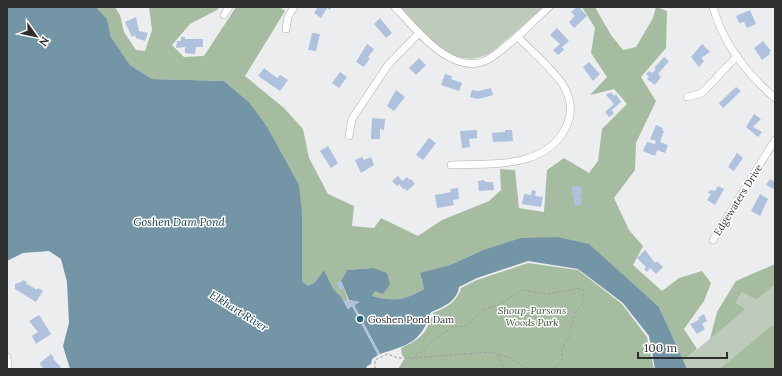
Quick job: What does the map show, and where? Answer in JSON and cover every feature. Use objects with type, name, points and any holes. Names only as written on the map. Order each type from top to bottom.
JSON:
[{"type":"street","points":[[224,15],[229,7]]},
{"type":"street","points":[[286,29],[288,17],[294,7]]},
{"type":"street","points":[[395,7],[436,50],[457,61],[466,63],[476,63],[489,58],[517,36],[549,7]]},
{"type":"street","points":[[714,7],[721,28],[737,56],[756,80],[775,98]]},
{"type":"street","points":[[349,136],[352,119],[388,65],[419,33]]},
{"type":"street","points":[[450,165],[529,160],[548,150],[564,131],[571,109],[568,94],[562,83],[517,36]]},
{"type":"street","points":[[687,97],[702,93],[737,56]]},
{"type":"street","name":"Edgewaters Drive","points":[[713,240],[775,140]]},
{"type":"street","points":[[7,357],[8,369]]},
{"type":"path","points":[[399,369],[435,339],[453,327],[467,326],[483,310],[498,305],[522,290],[547,294],[582,288],[583,302],[575,313],[572,329],[562,349],[562,360],[558,364],[548,369]]},
{"type":"path","points":[[374,369],[375,360],[387,354],[402,358],[414,358],[485,352],[508,357],[528,369]]},
{"type":"path","points":[[498,354],[504,369]]},
{"type":"green space","points":[[96,7],[115,7],[120,15],[124,32],[136,50],[145,51],[152,30],[149,7],[219,7],[217,10],[190,24],[172,45],[184,57],[204,56],[236,7],[279,7],[285,11],[245,76],[284,108],[303,129],[309,158],[328,194],[354,206],[352,226],[374,228],[381,218],[418,236],[442,220],[489,201],[501,190],[500,169],[515,170],[519,208],[544,212],[547,170],[564,158],[589,173],[598,161],[602,129],[627,104],[614,89],[590,95],[607,77],[591,53],[595,28],[582,7],[595,7],[611,35],[623,50],[636,47],[653,18],[656,7],[667,11],[666,48],[641,77],[656,101],[636,143],[635,170],[614,198],[629,230],[643,246],[633,265],[662,291],[679,278],[702,271],[711,283],[704,301],[684,329],[697,349],[683,361],[659,307],[589,245],[483,250],[450,265],[420,274],[424,289],[411,296],[399,299],[387,299],[372,296],[375,291],[373,268],[347,270],[341,281],[348,300],[344,302],[334,290],[324,270],[315,282],[308,286],[302,281],[302,212],[266,125],[249,102],[224,81],[152,79],[130,65],[111,37],[107,19]]},
{"type":"green space","points":[[399,7],[545,7],[492,52],[478,58],[464,58],[452,55],[440,48],[418,28]]},
{"type":"green space","name":"Shoup-Parsons Woods Park","points":[[528,263],[578,270],[622,304],[647,337],[654,369],[398,369],[405,358],[402,355],[401,348],[418,339],[422,335],[428,326],[433,313],[454,301],[461,288],[477,280]]},
{"type":"green space","points":[[775,264],[775,285],[756,300],[742,292],[736,303],[746,309],[710,339],[717,312],[736,281]]},
{"type":"green space","points":[[775,285],[775,327],[772,325],[719,369],[687,369],[683,361],[746,309],[736,303],[742,292],[756,300]]},
{"type":"green space","points":[[772,325],[775,327],[775,369],[719,369]]},
{"type":"water","name":"Goshen Dam Pond","points":[[7,7],[96,7],[107,19],[111,37],[130,65],[152,79],[224,81],[249,102],[266,125],[299,185],[302,212],[302,281],[308,286],[315,282],[324,270],[334,290],[341,297],[348,309],[352,306],[378,355],[372,359],[371,364],[367,366],[366,369],[70,369],[63,346],[69,323],[67,282],[61,259],[49,251],[23,253],[7,261]]},
{"type":"water","points":[[557,237],[589,244],[659,307],[687,369],[655,369],[649,336],[623,303],[578,269],[528,261],[477,278],[459,287],[456,296],[445,306],[431,312],[423,330],[413,341],[399,348],[380,354],[354,305],[359,302],[349,300],[341,281],[347,270],[373,268],[387,273],[390,284],[383,294],[375,291],[372,296],[387,299],[405,298],[424,289],[420,273],[450,265],[483,250],[521,238]]},
{"type":"building","points":[[318,7],[332,7],[330,10],[327,8],[321,18],[314,13]]},
{"type":"building","points":[[579,7],[587,16],[574,28],[569,22],[575,16],[571,12]]},
{"type":"building","points":[[750,10],[756,24],[747,28],[744,22],[739,23],[736,16]]},
{"type":"building","points":[[136,17],[139,31],[148,33],[145,41],[136,38],[135,35],[132,37],[125,22]]},
{"type":"building","points":[[380,18],[392,33],[386,38],[374,24]]},
{"type":"building","points":[[557,28],[569,41],[562,47],[564,50],[558,55],[553,50],[560,44],[550,35]]},
{"type":"building","points":[[312,33],[320,34],[316,51],[308,50]]},
{"type":"building","points":[[181,37],[185,37],[185,39],[203,39],[203,47],[196,47],[195,54],[185,53],[185,47],[176,48],[177,41],[181,41]]},
{"type":"building","points":[[763,41],[771,51],[769,53],[770,54],[762,60],[754,48]]},
{"type":"building","points":[[367,44],[374,49],[368,57],[370,58],[364,67],[356,62]]},
{"type":"building","points":[[702,44],[710,52],[701,58],[704,61],[699,67],[691,57]]},
{"type":"building","points":[[664,57],[669,61],[658,74],[661,77],[655,85],[647,79],[649,77],[646,74],[649,71],[652,73],[656,69],[654,68]]},
{"type":"building","points":[[419,58],[426,65],[416,75],[409,68]]},
{"type":"building","points":[[589,62],[600,74],[593,81],[583,67]]},
{"type":"building","points":[[264,68],[277,78],[280,75],[288,80],[280,91],[258,76]]},
{"type":"building","points":[[340,72],[347,77],[339,88],[332,83]]},
{"type":"building","points":[[445,74],[452,76],[451,79],[462,83],[459,91],[441,85]]},
{"type":"building","points":[[736,87],[741,91],[723,108],[719,103]]},
{"type":"building","points":[[491,88],[493,95],[478,99],[470,97],[472,90],[478,91]]},
{"type":"building","points":[[396,90],[405,97],[394,111],[387,106]]},
{"type":"building","points":[[611,92],[614,96],[616,94],[621,102],[612,110],[614,114],[609,117],[605,112],[614,104],[606,95]]},
{"type":"building","points":[[754,114],[761,119],[753,127],[762,132],[758,137],[746,127]]},
{"type":"building","points":[[372,118],[385,119],[384,130],[380,129],[380,139],[371,139]]},
{"type":"building","points":[[656,125],[663,128],[662,130],[664,131],[660,142],[668,145],[665,153],[657,150],[655,156],[643,151],[647,142],[655,144],[656,141],[650,139]]},
{"type":"building","points":[[477,130],[477,138],[469,139],[470,147],[462,148],[460,131]]},
{"type":"building","points":[[505,130],[512,130],[513,141],[493,142],[492,133],[505,132]]},
{"type":"building","points":[[429,138],[436,143],[423,160],[416,155]]},
{"type":"building","points":[[328,146],[338,163],[331,168],[320,151]]},
{"type":"building","points":[[737,153],[743,158],[734,171],[728,167]]},
{"type":"building","points":[[362,157],[364,160],[371,157],[374,165],[361,173],[355,160]]},
{"type":"building","points":[[398,176],[402,181],[407,177],[415,184],[407,191],[405,188],[404,190],[399,184],[397,186],[392,181]]},
{"type":"building","points":[[770,179],[775,182],[775,188],[773,189],[766,185]]},
{"type":"building","points":[[484,180],[485,182],[493,182],[494,190],[479,191],[478,181]]},
{"type":"building","points":[[581,186],[583,193],[580,194],[582,204],[575,206],[571,187]]},
{"type":"building","points":[[718,186],[724,189],[715,205],[707,200],[711,194],[708,193],[710,190],[715,191]]},
{"type":"building","points":[[458,188],[459,199],[453,200],[454,205],[437,208],[435,195],[451,192],[450,189]]},
{"type":"building","points":[[532,190],[536,191],[535,196],[543,197],[541,207],[522,204],[524,194],[531,195]]},
{"type":"building","points":[[760,194],[768,199],[760,216],[751,211]]},
{"type":"building","points":[[645,250],[655,263],[657,261],[663,267],[656,274],[650,268],[647,272],[644,269],[646,267],[637,258]]},
{"type":"building","points":[[23,280],[27,282],[26,285],[27,284],[37,290],[38,288],[43,291],[36,302],[15,289],[15,284]]},
{"type":"building","points":[[341,281],[344,288],[340,290],[337,283]]},
{"type":"building","name":"Goshen Pond Dam","points":[[349,300],[360,302],[354,305],[380,354],[378,355],[352,306],[348,309],[344,302]]},
{"type":"building","points":[[704,314],[707,321],[702,324],[705,329],[697,334],[690,324],[699,320],[698,318]]},
{"type":"building","points":[[39,315],[51,334],[36,344],[32,336],[38,332],[29,321]]},
{"type":"building","points":[[51,354],[54,358],[53,359],[61,367],[58,369],[44,369],[40,363]]},
{"type":"place","name":"Goshen Pond Dam","points":[[360,319]]},
{"type":"water label","name":"Elkhart River","points":[[239,311]]}]
